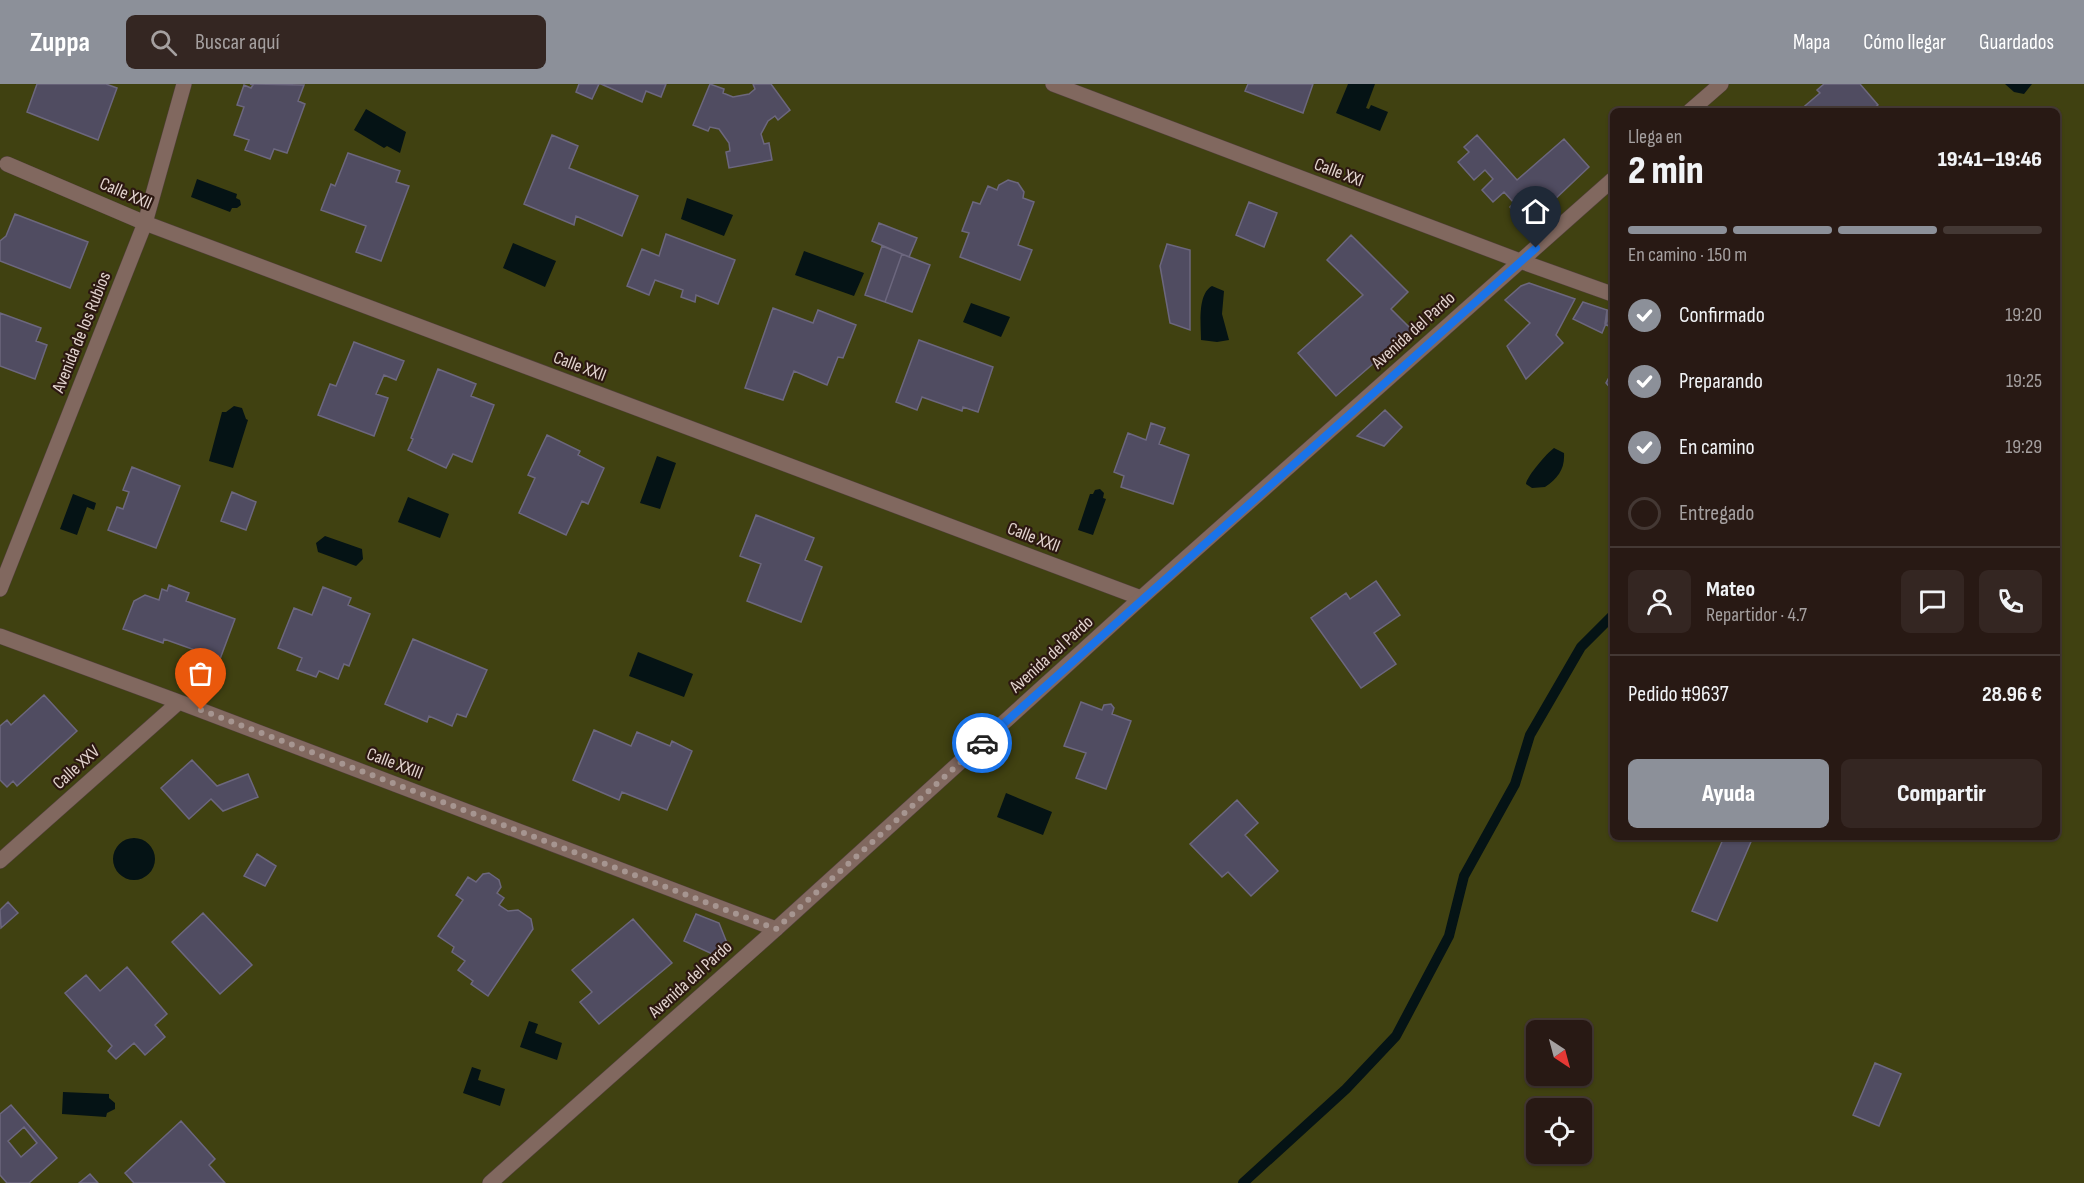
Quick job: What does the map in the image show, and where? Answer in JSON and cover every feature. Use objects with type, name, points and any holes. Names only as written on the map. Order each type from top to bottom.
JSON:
[{"type":"street","name":"Avenida de los Rubios","points":[[0,589],[145,223],[184,84]]},
{"type":"street","name":"Calle XXI","points":[[1053,84],[1610,293]]},
{"type":"street","points":[[1693,108],[1721,84]]},
{"type":"street","name":"Calle XXII","points":[[7,164],[145,223],[1141,598]]},
{"type":"street","name":"Avenida del Pardo","points":[[490,1183],[776,929],[1141,598],[1610,182]]},
{"type":"street","name":"Calle XXIII","points":[[0,636],[776,929]]},
{"type":"street","name":"Calle XXV","points":[[0,861],[179,702]]},
{"type":"shaded area","points":[[0,84],[2084,84],[2084,1183],[0,1183]]},
{"type":"shaded area","points":[[1348,84],[1375,84],[1366,108],[1369,109],[1371,105],[1388,112],[1380,131],[1336,113]]},
{"type":"shaded area","points":[[2005,84],[2032,84],[2024,94],[2014,92]]},
{"type":"shaded area","points":[[366,109],[406,132],[400,153],[387,146],[384,148],[354,130]]},
{"type":"shaded area","points":[[197,179],[237,194],[236,198],[240,200],[241,205],[232,208],[230,212],[191,197]]},
{"type":"shaded area","points":[[687,198],[733,215],[724,236],[681,219]]},
{"type":"shaded area","points":[[513,243],[556,261],[545,287],[503,268]]},
{"type":"shaded area","points":[[804,251],[864,273],[854,296],[795,275]]},
{"type":"shaded area","points":[[1212,286],[1224,291],[1222,314],[1229,340],[1217,342],[1201,340],[1202,303],[1207,290]]},
{"type":"shaded area","points":[[971,303],[1010,317],[1001,337],[963,322]]},
{"type":"shaded area","points":[[234,406],[242,408],[248,420],[233,468],[209,461],[222,412]]},
{"type":"shaded area","points":[[1554,448],[1564,453],[1560,473],[1545,487],[1532,488],[1526,484],[1527,480]]},
{"type":"shaded area","points":[[657,456],[676,463],[660,509],[640,503]]},
{"type":"shaded area","points":[[1100,489],[1104,493],[1103,498],[1106,499],[1093,535],[1078,530],[1090,494]]},
{"type":"shaded area","points":[[73,494],[96,503],[94,510],[87,507],[77,535],[60,529]]},
{"type":"shaded area","points":[[408,497],[449,514],[440,538],[398,522]]},
{"type":"shaded area","points":[[325,536],[362,549],[363,559],[356,566],[318,552],[316,543]]},
{"type":"shaded area","points":[[638,652],[693,674],[684,697],[629,676]]},
{"type":"shaded area","points":[[1006,793],[1052,812],[1043,835],[997,817]]},
{"type":"shaded area","points":[[134,838],[149,844],[155,859],[149,874],[134,880],[119,874],[113,859],[119,844]]},
{"type":"shaded area","points":[[529,1021],[538,1024],[535,1033],[562,1043],[557,1060],[520,1047]]},
{"type":"shaded area","points":[[472,1067],[481,1070],[478,1080],[505,1089],[500,1106],[463,1093]]},
{"type":"shaded area","points":[[63,1092],[109,1094],[109,1098],[115,1103],[115,1109],[107,1113],[106,1117],[62,1114]]},
{"type":"building","points":[[37,84],[106,84],[117,88],[98,140],[27,112]]},
{"type":"building","points":[[250,84],[304,85],[298,101],[305,104],[287,153],[274,149],[270,159],[245,150],[249,140],[234,135],[244,107],[237,105],[244,85],[251,88],[253,85]]},
{"type":"building","points":[[579,84],[599,84],[592,99],[576,92]]},
{"type":"building","points":[[601,84],[666,84],[661,97],[646,91],[642,102]]},
{"type":"building","points":[[710,84],[724,89],[723,93],[733,97],[749,94],[755,89],[753,84],[771,84],[790,110],[778,120],[775,116],[768,121],[761,134],[764,144],[769,143],[772,160],[729,168],[726,152],[730,151],[729,143],[719,129],[710,127],[708,131],[693,125]]},
{"type":"building","points":[[1248,84],[1313,84],[1303,113],[1245,91]]},
{"type":"building","points":[[1824,84],[1860,84],[1878,105],[1874,108],[1802,108],[1820,93],[1817,90]]},
{"type":"building","points":[[552,135],[578,146],[569,168],[638,196],[622,236],[576,216],[574,225],[524,204]]},
{"type":"building","points":[[1477,135],[1517,180],[1564,139],[1589,167],[1535,218],[1531,212],[1522,220],[1510,207],[1514,203],[1504,192],[1493,202],[1482,190],[1493,179],[1485,170],[1474,180],[1458,162],[1469,152],[1464,147]]},
{"type":"building","points":[[348,153],[400,171],[396,182],[409,186],[381,261],[356,252],[366,226],[321,210],[331,184],[335,186]]},
{"type":"building","points":[[1008,180],[1018,183],[1024,192],[1023,198],[1034,202],[1018,245],[1032,250],[1020,280],[960,257],[969,233],[962,231],[973,202],[980,204],[988,186],[997,190],[999,185]]},
{"type":"building","points":[[1249,202],[1277,213],[1264,247],[1236,235]]},
{"type":"building","points":[[15,214],[88,242],[70,288],[0,261],[0,241],[6,236]]},
{"type":"building","points":[[879,223],[917,238],[909,257],[872,241]]},
{"type":"building","points":[[666,234],[735,260],[718,304],[696,295],[695,302],[681,297],[683,290],[655,280],[649,295],[627,286],[642,249],[659,256]]},
{"type":"building","points":[[1351,235],[1408,292],[1391,309],[1412,330],[1336,396],[1298,353],[1363,295],[1327,260]]},
{"type":"building","points":[[1167,244],[1190,250],[1190,330],[1170,323],[1160,266]]},
{"type":"building","points":[[882,246],[902,254],[885,302],[865,295]]},
{"type":"building","points":[[902,254],[930,265],[912,312],[885,302]]},
{"type":"building","points":[[1529,283],[1575,299],[1556,335],[1563,343],[1526,379],[1507,346],[1530,323],[1505,300],[1521,286]]},
{"type":"building","points":[[1583,302],[1607,310],[1607,321],[1602,333],[1573,319]]},
{"type":"building","points":[[773,308],[813,323],[818,310],[856,325],[843,358],[838,357],[827,385],[794,371],[783,400],[745,388]]},
{"type":"building","points":[[1607,310],[1610,311],[1610,327],[1605,324]]},
{"type":"building","points":[[0,313],[41,328],[36,341],[47,345],[35,379],[0,366]]},
{"type":"building","points":[[919,340],[993,367],[978,412],[963,407],[962,411],[922,397],[917,410],[896,402]]},
{"type":"building","points":[[354,342],[404,361],[396,380],[384,375],[376,394],[388,398],[374,436],[318,415],[330,384],[336,386]]},
{"type":"building","points":[[438,369],[476,384],[471,396],[494,405],[472,462],[453,454],[446,468],[408,450]]},
{"type":"building","points":[[1610,376],[1610,388],[1606,383]]},
{"type":"building","points":[[1385,410],[1402,427],[1384,446],[1357,436]]},
{"type":"building","points":[[1151,423],[1165,428],[1159,444],[1189,455],[1173,504],[1121,487],[1124,476],[1114,472],[1128,433],[1146,440]]},
{"type":"building","points":[[547,435],[580,451],[578,455],[604,468],[588,504],[582,501],[566,535],[519,513],[535,478],[528,475]]},
{"type":"building","points":[[132,467],[180,486],[156,548],[108,530],[117,507],[123,509],[129,492],[123,490]]},
{"type":"building","points":[[232,492],[256,502],[246,530],[221,521]]},
{"type":"building","points":[[756,515],[814,538],[805,560],[822,567],[801,622],[747,601],[761,564],[740,556]]},
{"type":"building","points":[[1376,581],[1400,615],[1374,633],[1396,664],[1361,688],[1311,618],[1346,593],[1350,599]]},
{"type":"building","points":[[169,585],[189,593],[186,601],[235,619],[220,659],[164,639],[163,643],[123,629],[134,601],[145,595],[159,600],[162,589],[167,591]]},
{"type":"building","points":[[323,587],[351,598],[348,605],[370,614],[349,666],[344,664],[338,679],[319,671],[316,677],[297,670],[302,658],[278,648],[294,608],[312,615]]},
{"type":"building","points":[[413,639],[487,670],[466,717],[457,714],[452,726],[429,716],[427,722],[385,704]]},
{"type":"building","points":[[44,695],[77,731],[17,786],[13,781],[7,787],[0,780],[0,726],[7,720],[11,725]]},
{"type":"building","points":[[1081,702],[1102,710],[1104,705],[1111,704],[1114,708],[1112,714],[1131,721],[1106,789],[1076,778],[1086,753],[1064,746]]},
{"type":"building","points":[[594,730],[631,746],[637,732],[670,746],[672,741],[692,751],[667,810],[622,792],[619,800],[573,780]]},
{"type":"building","points":[[192,760],[217,786],[248,774],[258,797],[223,811],[211,799],[189,819],[161,788]]},
{"type":"building","points":[[1237,800],[1258,823],[1245,835],[1278,871],[1251,896],[1228,872],[1222,877],[1190,844]]},
{"type":"building","points":[[1723,840],[1752,840],[1717,921],[1692,911]]},
{"type":"building","points":[[257,854],[276,866],[265,886],[244,876]]},
{"type":"building","points":[[489,873],[499,880],[501,887],[497,893],[504,898],[499,905],[508,911],[518,910],[531,919],[533,929],[488,996],[471,984],[473,981],[458,970],[465,961],[452,952],[454,947],[438,936],[463,900],[456,895],[468,877],[476,882],[483,874]]},
{"type":"building","points":[[8,902],[18,913],[1,928],[0,910]]},
{"type":"building","points":[[203,913],[252,965],[220,994],[172,942]]},
{"type":"building","points":[[696,914],[719,923],[729,948],[719,957],[684,941]]},
{"type":"building","points":[[633,919],[672,963],[599,1024],[580,1002],[592,992],[572,970]]},
{"type":"building","points":[[127,967],[167,1014],[155,1025],[165,1037],[145,1055],[134,1043],[116,1059],[108,1051],[112,1046],[65,993],[86,975],[100,991]]},
{"type":"building","points":[[1875,1063],[1901,1074],[1879,1126],[1853,1115]]},
{"type":"building","points":[[11,1105],[57,1158],[29,1183],[7,1183],[0,1175],[0,1114]],"holes":[[[24,1127],[37,1143],[21,1157],[8,1141]]]},
{"type":"building","points":[[181,1121],[215,1159],[209,1165],[225,1183],[134,1183],[125,1173]]},
{"type":"building","points":[[90,1174],[98,1183],[79,1183]]},
{"type":"waterway","points":[[1243,1183],[1346,1089],[1396,1036],[1449,936],[1464,876],[1515,784],[1530,735],[1581,647],[1610,618]]},
{"type":"way so far","points":[[201,710],[776,929],[982,743]]},
{"type":"route","points":[[982,743],[1141,598],[1536,248]]}]
